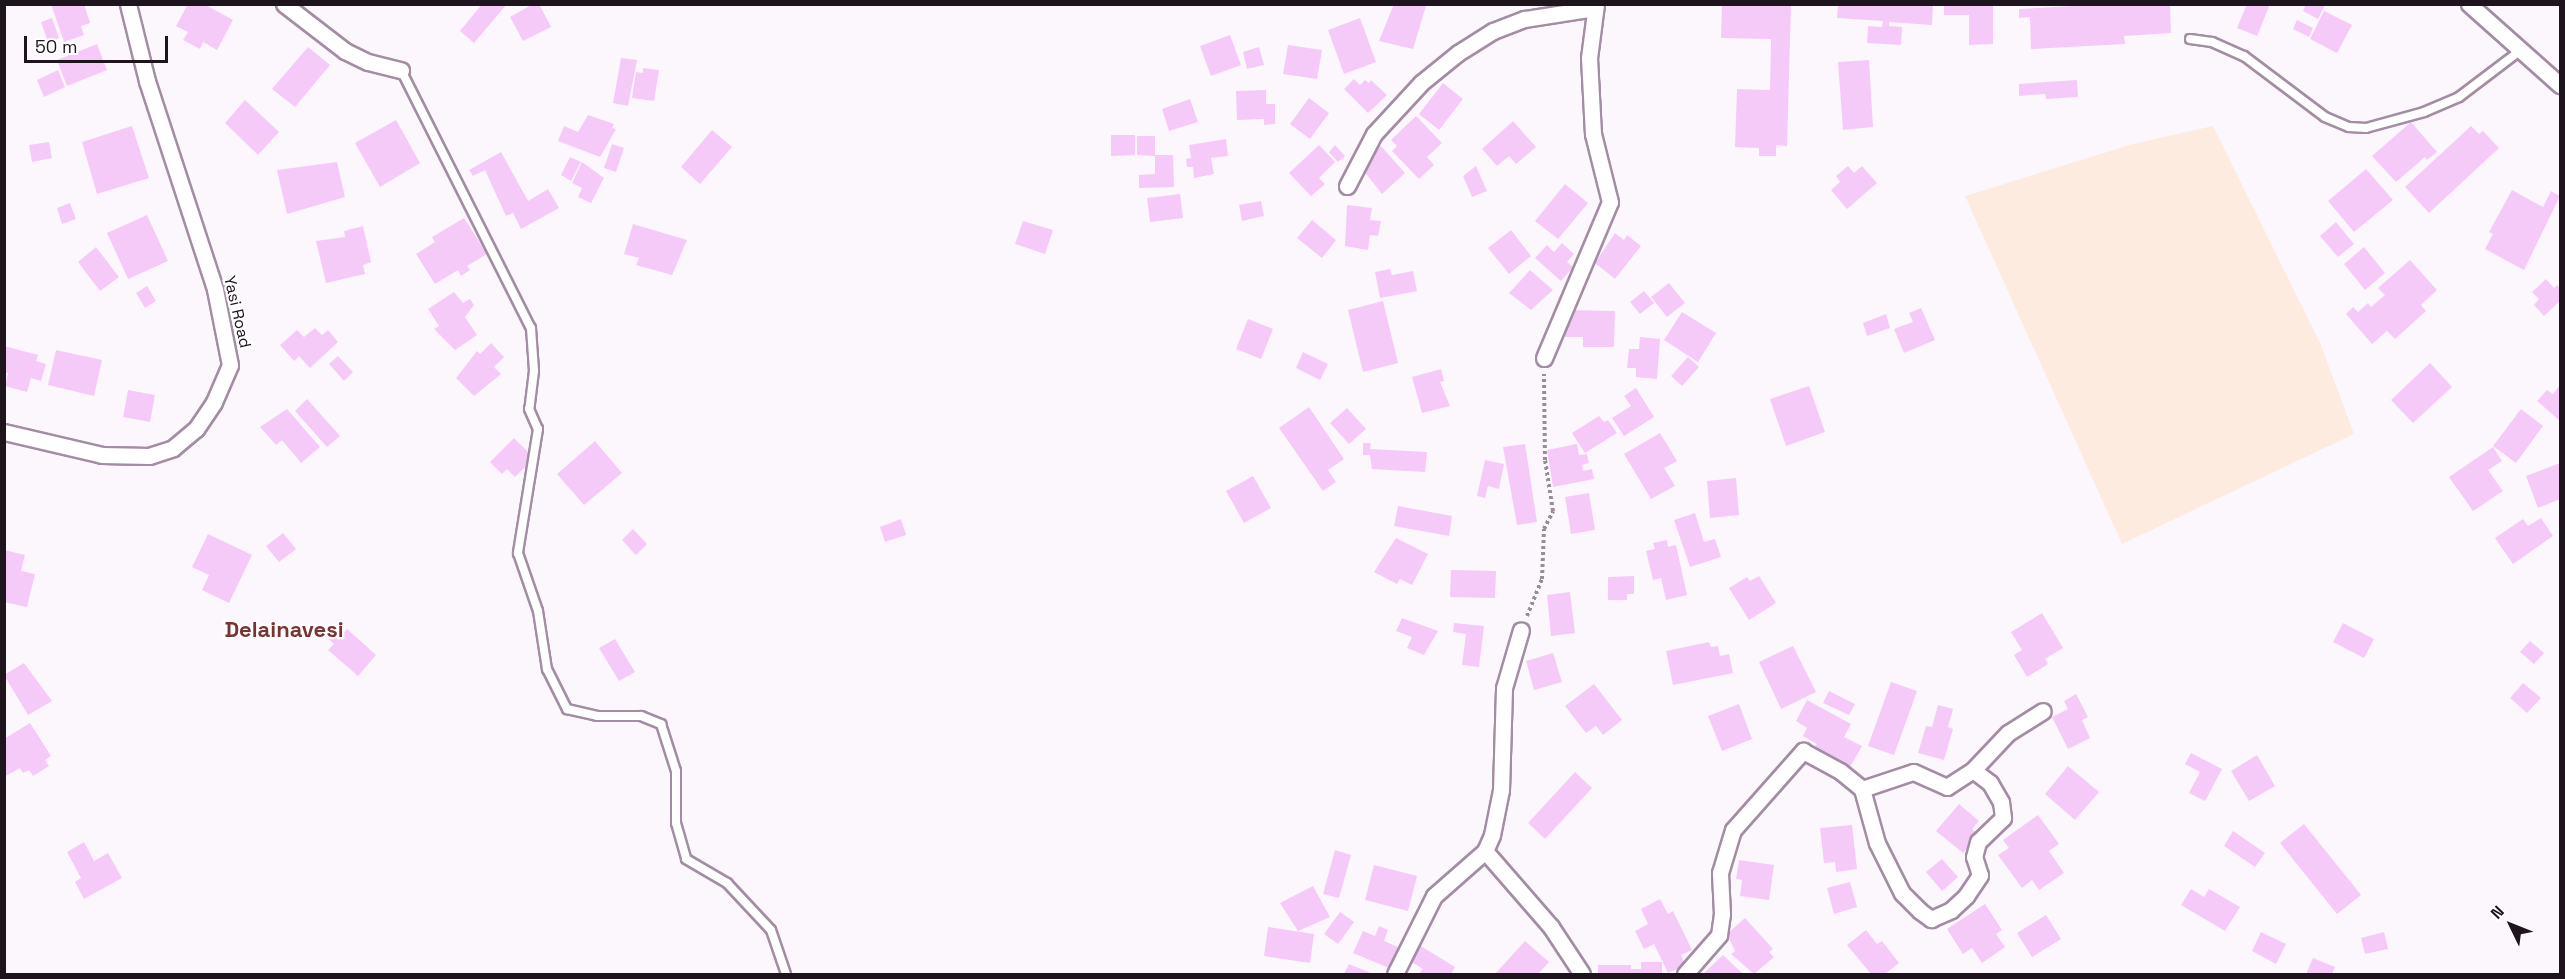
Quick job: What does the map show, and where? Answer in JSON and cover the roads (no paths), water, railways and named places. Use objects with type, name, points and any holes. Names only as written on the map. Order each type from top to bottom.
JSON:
[{"type":"street","name":"Yasi Road","points":[[4,432],[102,455],[149,456],[173,448],[196,429],[214,402],[230,365],[215,289],[147,81],[128,4]]},
{"type":"street","points":[[284,4],[345,51],[368,62],[401,70]]},
{"type":"street","points":[[2469,4],[2560,85]]},
{"type":"street","points":[[1347,186],[1374,134],[1421,83],[1458,53],[1493,31],[1525,19],[1596,6],[1589,58],[1593,134],[1610,202],[1544,358]]},
{"type":"street","points":[[1395,975],[1434,896],[1485,851],[1492,835],[1501,790],[1504,688],[1521,630]]},
{"type":"street","points":[[1862,789],[1913,772],[1947,787],[1973,770],[2008,732],[2043,711]]},
{"type":"street","points":[[1685,975],[1719,935],[1722,914],[1720,873],[1732,830],[1803,751],[1840,771],[1862,789],[1877,843],[1902,893],[1931,919],[1951,910],[1966,896],[1980,875],[1974,857],[1978,842],[2003,818],[2001,802],[1990,783],[1973,770]]},
{"type":"street","points":[[1485,851],[1568,948],[1582,975]]},
{"type":"lane","points":[[2190,39],[2212,42],[2244,56],[2325,117],[2349,127],[2366,128],[2424,112],[2459,97],[2521,50]]},
{"type":"lane","points":[[401,70],[531,328],[534,371],[529,409],[538,429],[518,552],[538,612],[547,669],[567,709],[597,716],[641,716],[661,724],[676,771],[676,823],[686,859],[727,883],[771,930],[786,975]]},
{"type":"district","name":"Delainavesi","points":[[284,630]]}]
